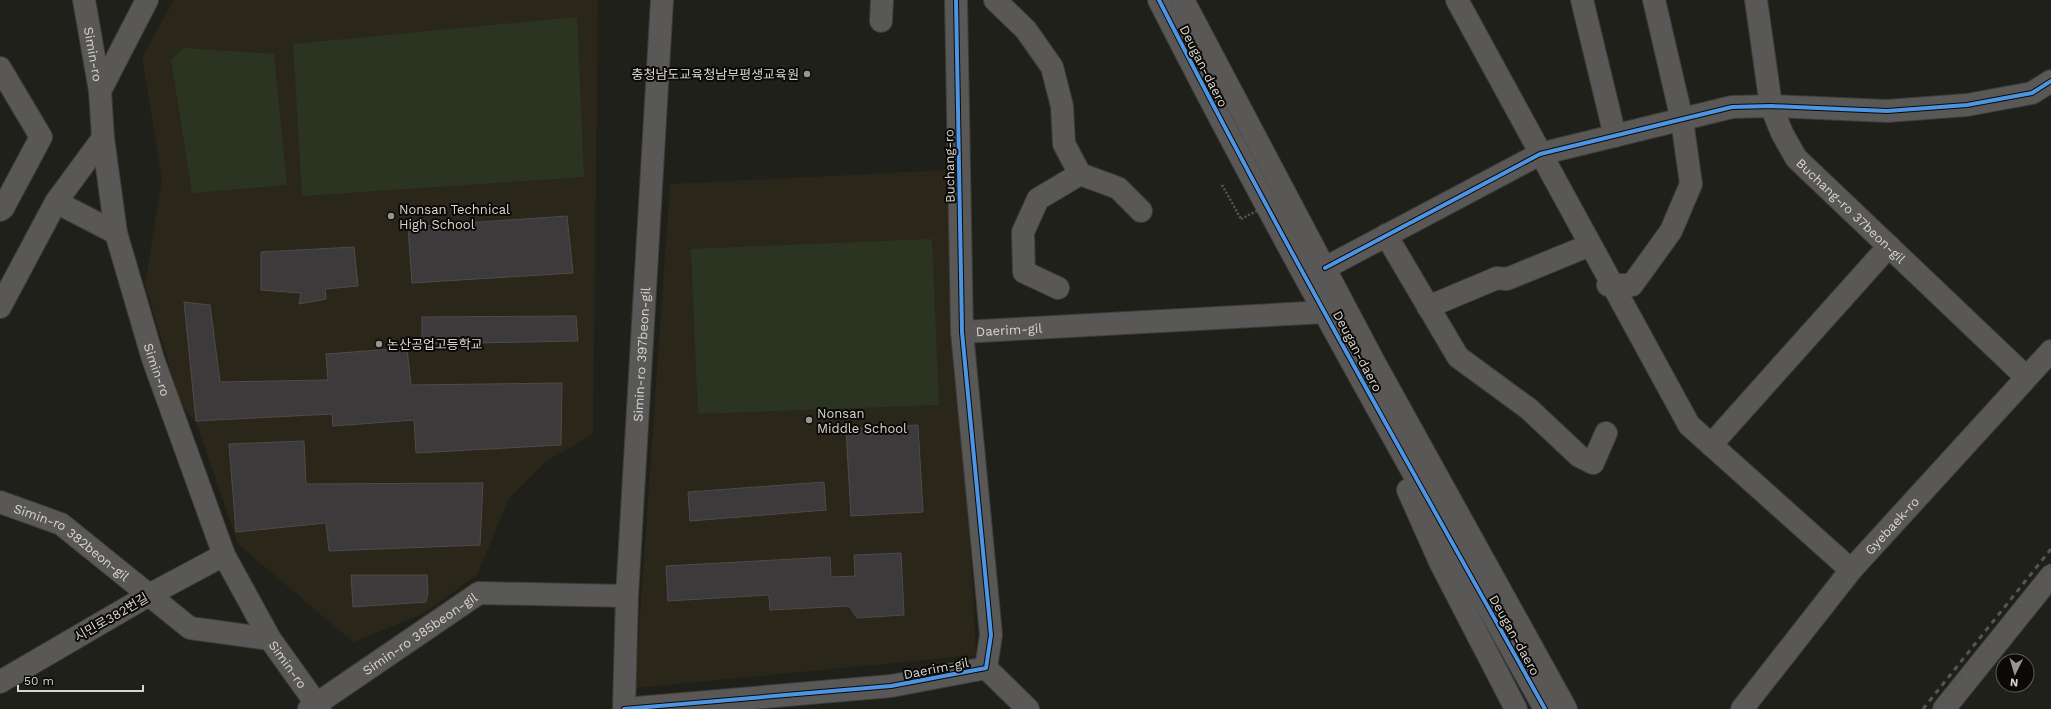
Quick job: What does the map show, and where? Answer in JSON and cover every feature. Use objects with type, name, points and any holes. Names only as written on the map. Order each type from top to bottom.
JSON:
[{"type":"street","name":"Simin-ro","points":[[84,0],[100,90],[103,138],[116,233],[153,359],[224,555],[270,639],[315,707]]},
{"type":"street","points":[[100,90],[147,0]]},
{"type":"street","name":"Simin-ro 397beon-gil","points":[[624,709],[627,596],[662,0]]},
{"type":"street","name":"Buchang-ro","points":[[956,0],[962,332]]},
{"type":"street","points":[[995,0],[1026,30],[1052,67],[1062,106],[1064,144],[1080,174],[1118,188],[1141,211]]},
{"type":"street","name":"Deugan-daero","points":[[1159,0],[1211,103],[1325,312],[1366,367],[1566,709]]},
{"type":"street","name":"Deugan-daero","points":[[1184,0],[1325,268],[1366,367],[1545,709]]},
{"type":"street","points":[[1457,0],[1590,245],[1610,285],[1689,425],[1851,570]]},
{"type":"street","points":[[1582,0],[1615,136]]},
{"type":"street","points":[[1610,285],[1632,285],[1671,231],[1691,184],[1682,120],[1654,0]]},
{"type":"street","name":"Buchang-ro 37beon-gil","points":[[1756,0],[1771,106],[1782,133],[1796,158],[2026,377]]},
{"type":"street","points":[[0,68],[41,137],[3,208],[0,210]]},
{"type":"street","points":[[1325,268],[1540,154],[1732,107],[1771,106],[1887,111],[1967,105],[2032,93],[2051,81]]},
{"type":"street","points":[[0,307],[56,202],[103,138]]},
{"type":"street","points":[[1058,288],[1024,272],[1023,232],[1038,199],[1080,174]]},
{"type":"street","points":[[56,202],[116,233]]},
{"type":"street","points":[[1386,235],[1458,357],[1529,409],[1579,456],[1592,463],[1606,433]]},
{"type":"street","points":[[1428,307],[1497,278],[1507,279],[1590,245]]},
{"type":"street","points":[[1711,445],[1889,246]]},
{"type":"street","name":"Daerim-gil","points":[[624,709],[891,686],[986,668],[991,635],[962,332],[1325,312]]},
{"type":"street","name":"Gyebaek-ro","points":[[1742,709],[1851,570],[2051,351]]},
{"type":"street","points":[[1366,367],[1441,564],[1516,709]]},
{"type":"street","points":[[1366,367],[1482,533],[1578,709]]},
{"type":"street","name":"Simin-ro 382beon-gil","points":[[0,502],[61,524],[190,628],[270,639]]},
{"type":"street","name":"시민로382번길","points":[[0,682],[149,594],[224,555]]},
{"type":"street","points":[[1953,706],[2051,576]]},
{"type":"street","name":"Simin-ro 385beon-gil","points":[[315,707],[479,593],[627,596]]},
{"type":"street","points":[[986,668],[1028,709]]},
{"type":"path","points":[[1222,185],[1241,219],[1298,190]]},
{"type":"shaded area","name":"논산공업고등학교","points":[[174,0],[598,0],[593,434],[545,462],[509,498],[477,575],[421,615],[353,642],[238,544],[196,422],[181,405],[145,284],[162,180],[142,57]]},
{"type":"shaded area","name":"Nonsan Middle School","points":[[950,170],[976,655],[635,688],[670,184]]},
{"type":"green space","points":[[577,17],[584,177],[302,196],[293,44]]},
{"type":"green space","points":[[184,48],[274,54],[287,185],[192,193],[171,59]]},
{"type":"green space","points":[[932,239],[939,405],[698,414],[691,249]]},
{"type":"building","points":[[567,216],[573,273],[412,283],[408,227]]},
{"type":"building","points":[[354,247],[358,286],[325,289],[326,299],[299,304],[301,293],[261,290],[261,252]]},
{"type":"building","points":[[184,302],[210,305],[220,382],[328,380],[326,354],[407,348],[411,385],[562,383],[561,445],[416,453],[414,420],[333,426],[332,414],[196,421]]},
{"type":"building","points":[[576,316],[578,341],[422,344],[422,317]]},
{"type":"building","points":[[918,425],[923,512],[851,516],[846,429]]},
{"type":"building","points":[[304,441],[306,484],[483,483],[480,545],[329,551],[326,523],[236,532],[229,444]]},
{"type":"building","points":[[824,482],[826,510],[690,521],[688,492]]},
{"type":"building","points":[[901,553],[904,615],[857,618],[849,606],[770,610],[769,595],[668,601],[666,566],[830,557],[831,577],[855,576],[854,555]]},
{"type":"building","points":[[351,575],[427,575],[428,593],[426,602],[353,607]]},
{"type":"railway","points":[[1923,709],[2051,549]]},
{"type":"railway","points":[[1935,709],[2051,564]]},
{"type":"cycle path","points":[[624,709],[891,686],[986,668],[991,635],[962,332],[956,0]]},
{"type":"cycle path","points":[[1159,0],[1300,268],[1545,709]]},
{"type":"cycle path","points":[[1325,268],[1540,154],[1732,107],[1771,106],[1887,111],[1967,105],[2032,93],[2051,81]]},
{"type":"place","name":"충청남도교육청남부평생교육원","points":[[807,74]]},
{"type":"place","name":"Nonsan Technical High School","points":[[391,216]]},
{"type":"place","name":"논산공업고등학교","points":[[379,344]]},
{"type":"place","name":"Nonsan Middle School","points":[[809,420]]}]
